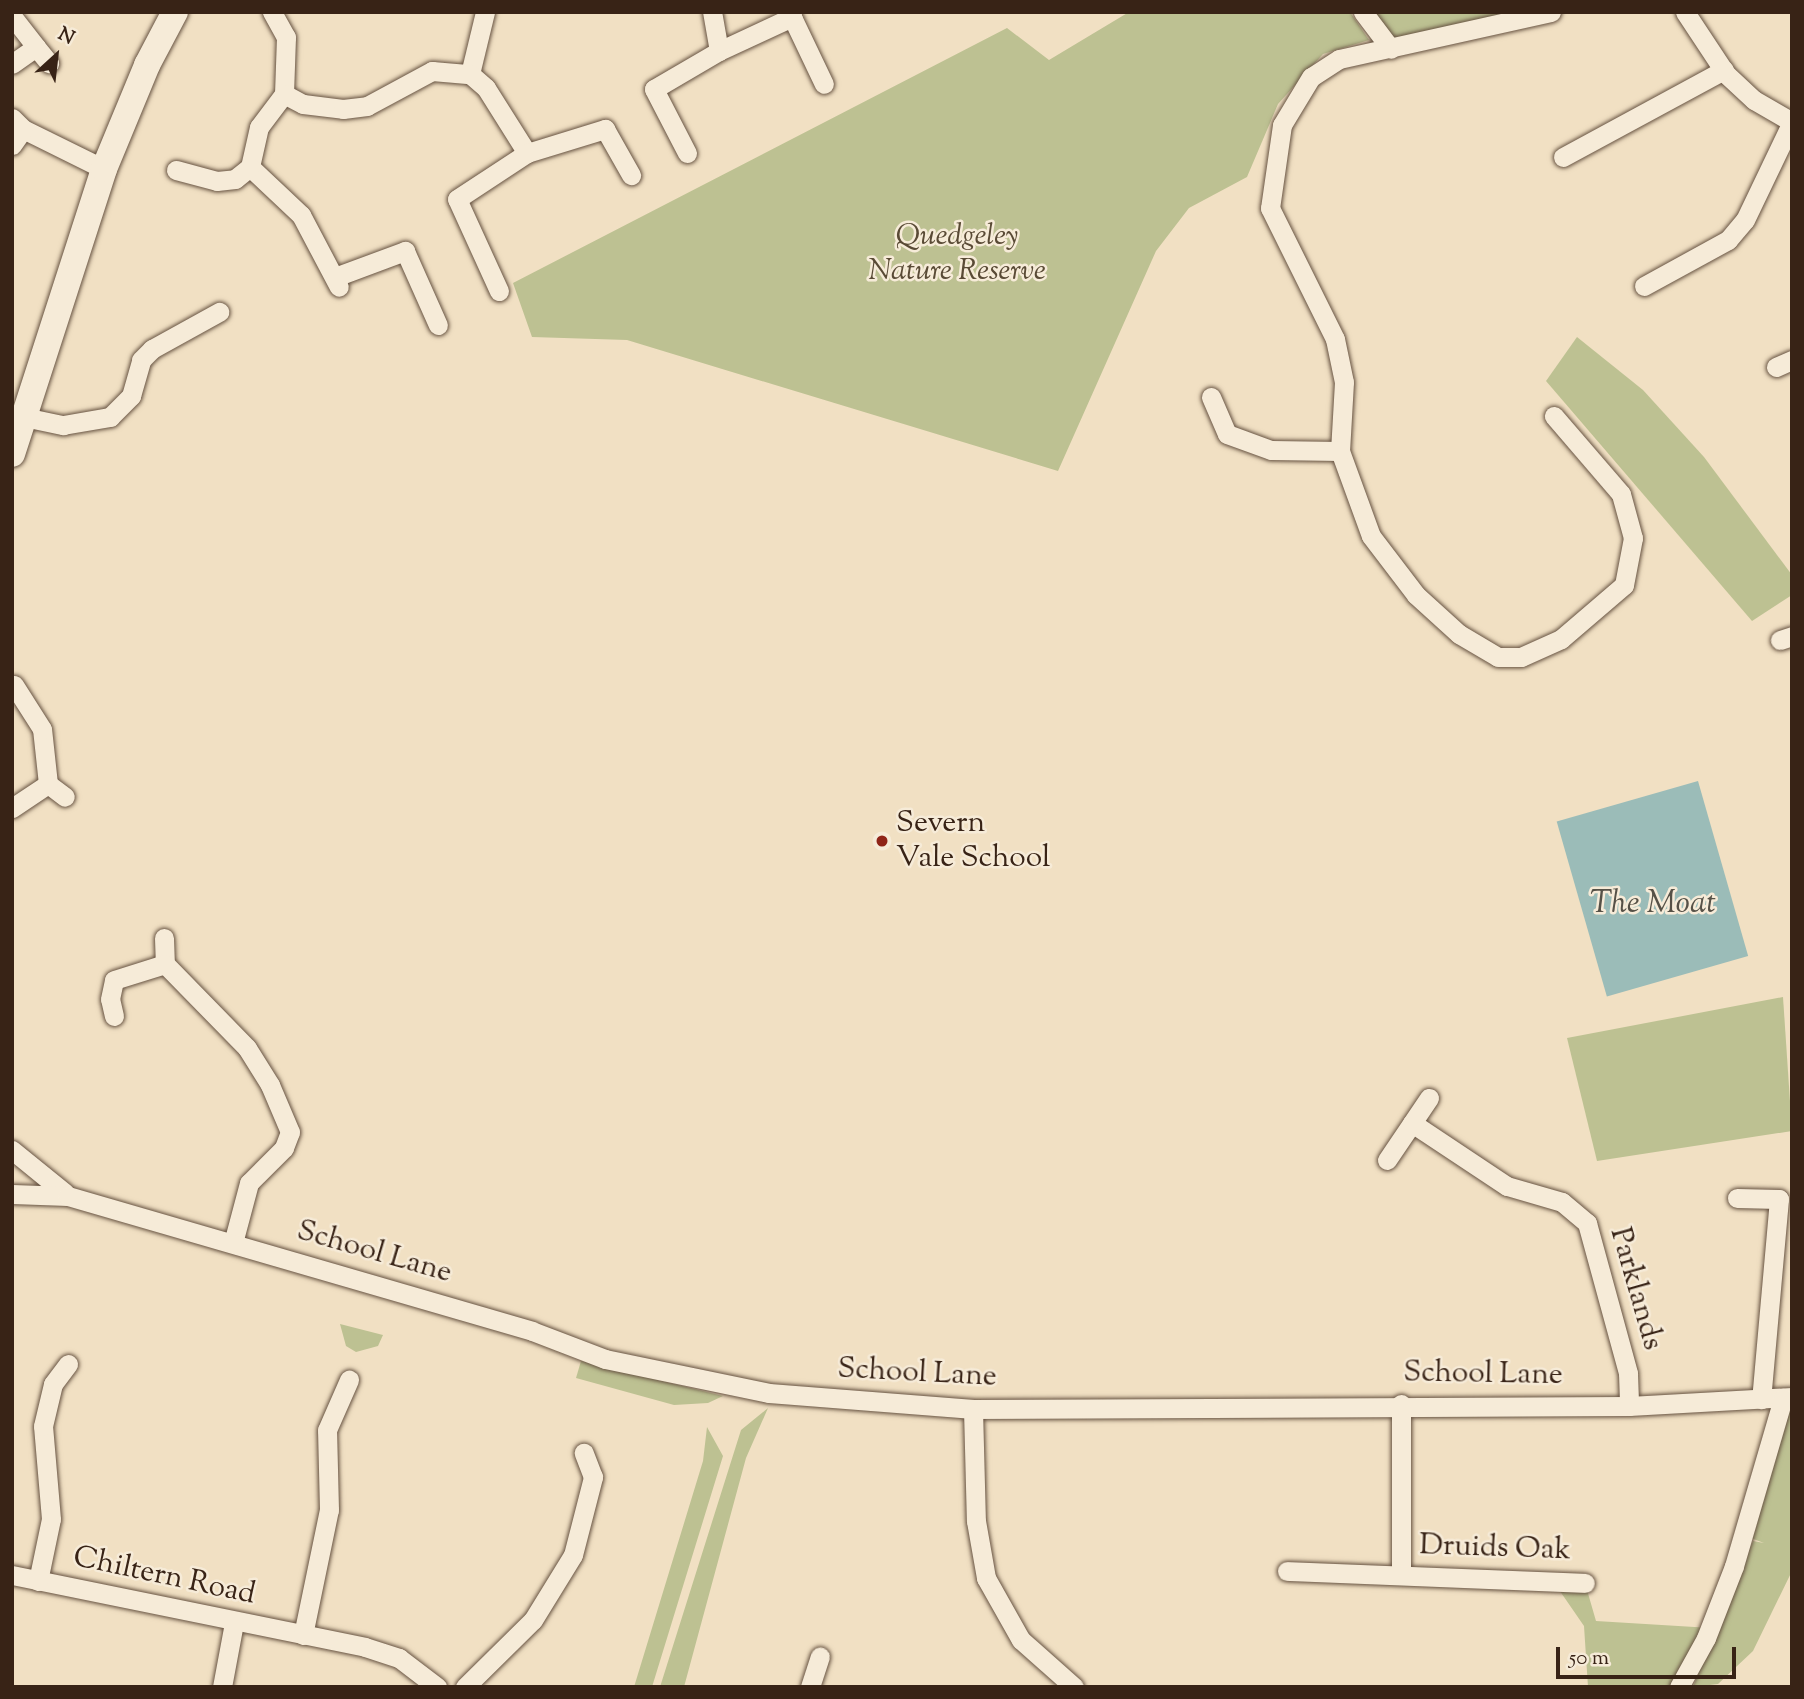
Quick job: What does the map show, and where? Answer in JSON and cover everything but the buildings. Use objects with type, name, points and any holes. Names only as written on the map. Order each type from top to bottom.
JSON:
[{"type":"street","points":[[12,454],[104,169],[147,65],[176,12]]},
{"type":"street","points":[[176,170],[217,181],[235,179],[250,167],[259,127],[284,94],[286,37],[272,12]]},
{"type":"street","points":[[470,74],[485,12]]},
{"type":"street","points":[[712,12],[717,47]]},
{"type":"street","points":[[1363,12],[1391,49]]},
{"type":"street","points":[[1551,12],[1339,59],[1311,77],[1282,125],[1273,158],[1270,208],[1335,339],[1344,382],[1340,451],[1371,536],[1416,594],[1459,634],[1498,657],[1521,657],[1561,639],[1624,585],[1633,538],[1621,494],[1554,416]]},
{"type":"street","points":[[1644,286],[1728,240],[1745,220],[1792,122],[1754,100],[1724,70],[1685,12]]},
{"type":"street","points":[[12,16],[48,63]]},
{"type":"street","points":[[687,153],[654,89],[717,47],[792,17],[824,84]]},
{"type":"street","points":[[12,65],[36,47]]},
{"type":"street","points":[[1563,158],[1724,70]]},
{"type":"street","points":[[284,94],[303,103],[343,109],[367,106],[432,71],[470,74],[486,88],[527,153]]},
{"type":"street","points":[[499,291],[457,199],[527,153],[605,129],[631,176]]},
{"type":"street","points":[[16,131],[104,169]]},
{"type":"street","points":[[250,167],[301,215],[337,282],[405,251],[438,325]]},
{"type":"street","points":[[24,417],[63,425],[110,418],[131,396],[141,360],[152,349],[219,312]]},
{"type":"street","points":[[1211,397],[1227,434],[1271,450],[1340,451]]},
{"type":"street","points":[[14,685],[42,729],[48,784],[65,797]]},
{"type":"street","points":[[12,808],[48,784]]},
{"type":"street","points":[[164,938],[165,964],[247,1048],[290,1132],[284,1148],[249,1183],[233,1243]]},
{"type":"street","points":[[114,1016],[110,999],[114,979],[165,964]]},
{"type":"street","points":[[1387,1160],[1429,1098]]},
{"type":"street","name":"Parklands","points":[[1412,1123],[1507,1186],[1562,1202],[1587,1223],[1625,1360],[1629,1406]]},
{"type":"street","name":"School Lane","points":[[12,1150],[68,1196]]},
{"type":"street","name":"School Lane","points":[[12,1194],[68,1196],[532,1331],[605,1359],[769,1393],[973,1409],[1401,1404],[1629,1406],[1787,1397]]},
{"type":"street","points":[[1737,1198],[1779,1199],[1761,1399]]},
{"type":"street","points":[[38,1581],[51,1519],[43,1426],[53,1384],[68,1364]]},
{"type":"street","points":[[303,1635],[329,1510],[327,1430],[349,1380]]},
{"type":"street","points":[[1679,1687],[1706,1638],[1734,1566],[1787,1397]]},
{"type":"street","name":"Druids Oak","points":[[1401,1404],[1401,1575]]},
{"type":"street","points":[[973,1409],[976,1521],[986,1578],[1021,1640],[1074,1687]]},
{"type":"street","points":[[465,1687],[533,1620],[573,1555],[593,1477],[584,1453]]},
{"type":"street","name":"Druids Oak","points":[[1287,1571],[1586,1583]]},
{"type":"street","name":"Chiltern Road","points":[[12,1575],[234,1623],[303,1635],[399,1658],[437,1687]]},
{"type":"street","points":[[222,1687],[234,1623]]},
{"type":"street","points":[[810,1687],[820,1657]]},
{"type":"green space","name":"Quedgeley Nature Reserve","points":[[1129,12],[1350,12],[1369,40],[1323,54],[1278,104],[1247,177],[1189,208],[1156,251],[1058,471],[627,340],[532,337],[513,283],[1007,28],[1049,60]]},
{"type":"green space","points":[[1363,12],[1529,12],[1391,49]]},
{"type":"green space","points":[[1577,337],[1643,390],[1704,457],[1792,575],[1792,595],[1752,621],[1546,381]]},
{"type":"green space","points":[[1783,997],[1792,1131],[1597,1161],[1567,1038]]},
{"type":"green space","points":[[340,1324],[383,1335],[378,1346],[356,1352],[346,1346]]},
{"type":"green space","points":[[581,1361],[723,1396],[708,1403],[674,1405],[576,1378]]},
{"type":"green space","points":[[1792,1406],[1792,1571],[1753,1651],[1718,1684],[1693,1687],[1753,1541],[1764,1543],[1748,1537],[1784,1408]]},
{"type":"green space","points":[[768,1408],[746,1458],[684,1687],[660,1687],[741,1430]]},
{"type":"green space","points":[[707,1427],[723,1456],[652,1687],[634,1687],[703,1461]]},
{"type":"green space","points":[[1553,1581],[1585,1583],[1596,1621],[1711,1628],[1679,1687],[1588,1687],[1584,1626]]},
{"type":"water","name":"The Moat","points":[[1698,781],[1748,956],[1607,996],[1557,822]]},
{"type":"place","name":"Severn Vale School","points":[[882,841]]}]
